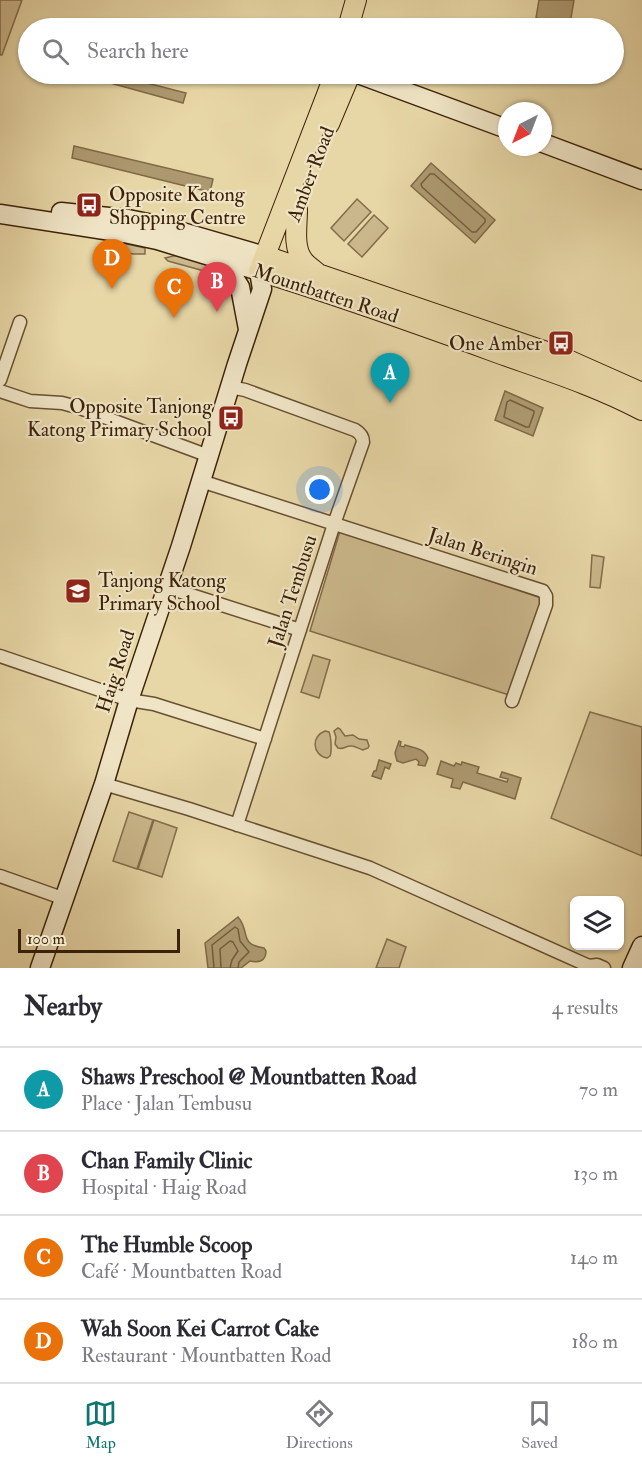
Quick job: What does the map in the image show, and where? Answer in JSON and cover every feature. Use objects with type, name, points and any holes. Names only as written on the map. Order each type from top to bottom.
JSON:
[{"type":"main road","points":[[351,18],[356,0]]},
{"type":"main road","points":[[365,18],[370,0]]},
{"type":"main road","name":"Amber Road","points":[[266,269],[331,84]]},
{"type":"main road","name":"Amber Road","points":[[266,269],[297,210],[312,166],[346,84]]},
{"type":"main road","points":[[297,210],[299,254],[303,261],[320,276]]},
{"type":"main road","name":"Mountbatten Road","points":[[266,269],[320,276],[561,357],[642,393]]},
{"type":"main road","name":"Mountbatten Road","points":[[266,269],[554,373],[616,397],[642,410]]},
{"type":"street","points":[[385,84],[498,126]]},
{"type":"street","points":[[552,146],[642,180]]},
{"type":"street","name":"Mountbatten Road","points":[[0,204],[128,219],[158,225],[266,269]]},
{"type":"street","name":"Mountbatten Road","points":[[0,214],[124,233],[266,269]]},
{"type":"street","points":[[222,259],[240,286],[248,333]]},
{"type":"street","name":"Haig Road","points":[[40,968],[104,784],[262,289],[266,269]]},
{"type":"street","points":[[0,380],[21,322]]},
{"type":"street","name":"Jalan Tembusu","points":[[230,387],[245,390],[355,430],[362,435],[363,442],[334,524],[237,825]]},
{"type":"street","points":[[0,391],[30,401],[62,403],[77,407],[209,456]]},
{"type":"street","points":[[201,481],[334,524]]},
{"type":"street","name":"Jalan Beringin","points":[[334,524],[543,591],[546,596],[546,605],[512,701]]},
{"type":"street","points":[[166,587],[300,630]]},
{"type":"street","points":[[0,656],[129,700],[154,704],[265,739]]},
{"type":"street","points":[[104,784],[370,868],[590,967],[597,965],[604,968]]},
{"type":"street","points":[[0,876],[64,899]]},
{"type":"street","points":[[632,968],[642,946]]},
{"type":"shaded area","points":[[0,0],[22,0],[2,55],[0,55]]},
{"type":"shaded area","points":[[357,199],[371,212],[344,241],[331,228]]},
{"type":"shaded area","points":[[374,215],[388,228],[362,257],[348,244]]},
{"type":"shaded area","points":[[122,243],[145,248],[145,254],[120,252]]},
{"type":"shaded area","points":[[178,255],[222,270],[233,287],[227,290],[215,274],[168,261],[165,258]]},
{"type":"shaded area","points":[[340,531],[544,599],[509,695],[310,631]]},
{"type":"shaded area","points":[[592,555],[604,557],[600,588],[590,587]]},
{"type":"shaded area","points":[[313,655],[330,660],[319,698],[301,692]]},
{"type":"shaded area","points":[[590,712],[642,727],[642,856],[551,818]]},
{"type":"shaded area","points":[[338,728],[345,736],[353,735],[367,740],[368,748],[363,750],[350,746],[338,748],[335,744],[334,731]]},
{"type":"shaded area","points":[[325,731],[329,732],[331,744],[331,754],[327,758],[318,753],[315,745],[317,737]]},
{"type":"shaded area","points":[[129,812],[153,820],[137,869],[113,861]]},
{"type":"shaded area","points":[[154,820],[177,828],[162,877],[138,869]]},
{"type":"shaded area","points":[[387,939],[406,947],[399,968],[376,968]]},
{"type":"water","points":[[539,0],[574,0],[571,18],[536,18]]},
{"type":"water","points":[[114,84],[151,84],[186,93],[183,103]]},
{"type":"water","points":[[74,146],[213,179],[210,192],[72,158]]},
{"type":"water","points":[[431,163],[495,220],[475,243],[411,186]]},
{"type":"water","points":[[505,391],[543,408],[533,436],[495,420]]},
{"type":"water","points":[[399,741],[400,746],[405,745],[424,752],[428,758],[425,766],[418,765],[419,762],[416,759],[403,763],[397,761],[395,753]]},
{"type":"water","points":[[379,760],[391,764],[389,769],[385,767],[381,779],[372,776]]},
{"type":"water","points":[[441,761],[454,766],[456,763],[461,765],[462,762],[479,767],[477,773],[507,782],[508,779],[500,777],[502,772],[521,778],[515,799],[463,782],[460,789],[451,787],[453,779],[437,774]]},
{"type":"water","points":[[238,917],[248,940],[251,944],[264,948],[265,957],[259,961],[250,961],[241,968],[208,968],[205,943]]},
{"type":"place","name":"Opposite Katong Shopping Centre","points":[[89,205]]},
{"type":"place","name":"Wah Soon Kei Carrot Cake","points":[[112,289]]},
{"type":"place","name":"Chan Family Clinic","points":[[217,312]]},
{"type":"place","name":"The Humble Scoop","points":[[174,318]]},
{"type":"place","name":"One Amber","points":[[561,343]]},
{"type":"place","name":"Shaws Preschool @ Mountbatten Road","points":[[390,403]]},
{"type":"place","name":"Opposite Tanjong Katong Primary School","points":[[231,418]]},
{"type":"place","name":"Tanjong Katong Primary School","points":[[78,591]]}]
